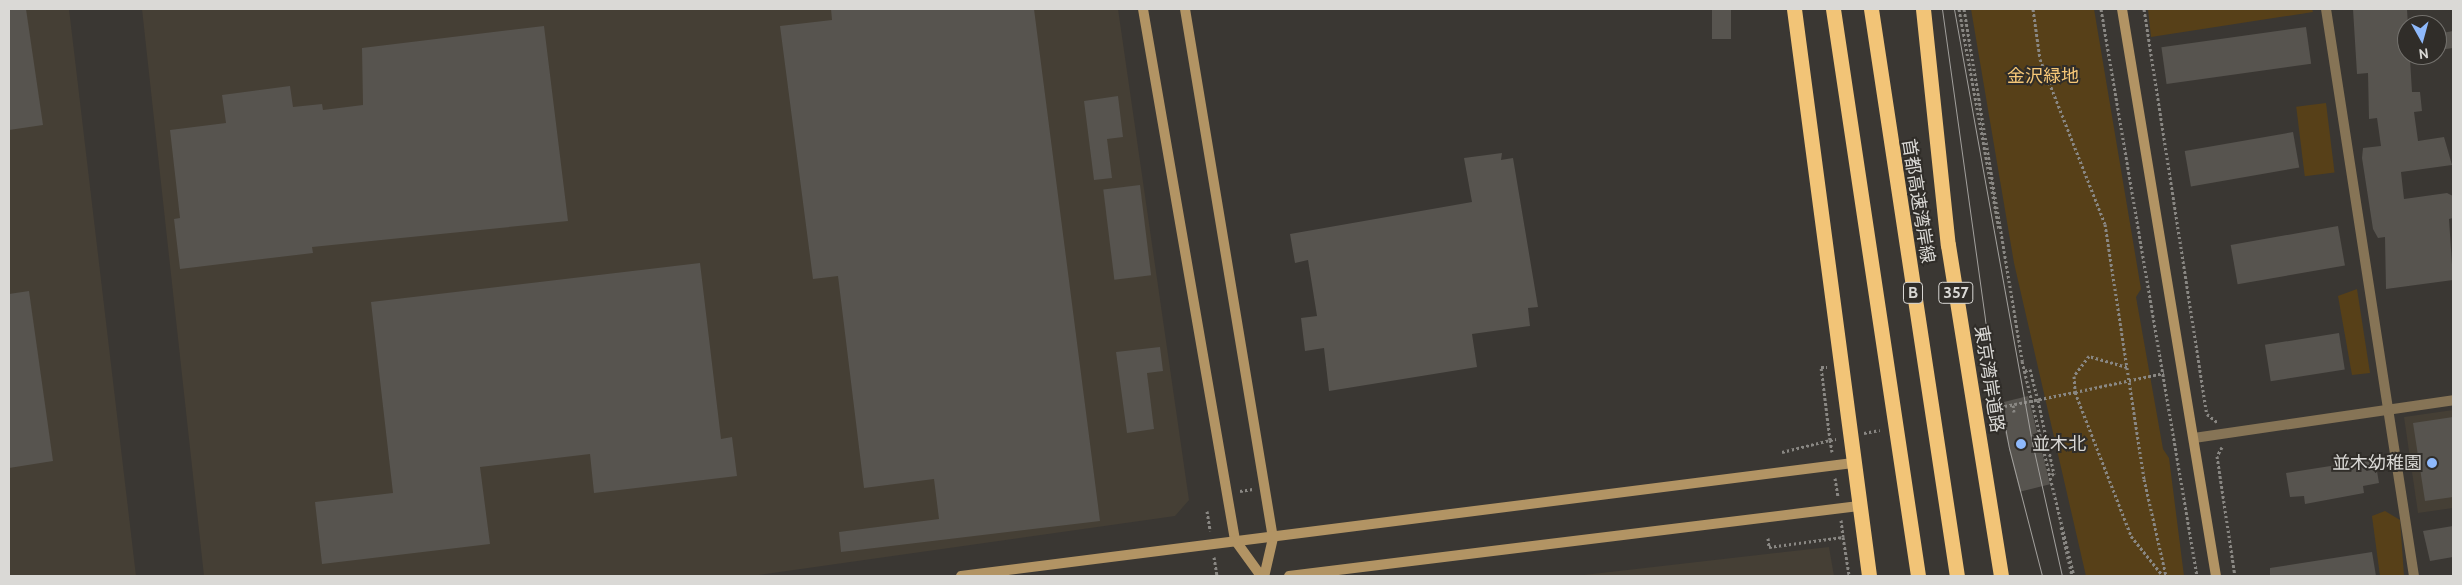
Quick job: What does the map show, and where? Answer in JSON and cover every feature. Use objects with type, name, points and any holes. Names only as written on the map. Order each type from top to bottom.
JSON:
[{"type":"highway","points":[[1794,9],[1869,576]]},
{"type":"highway","name":"B","points":[[1833,9],[1918,576]]},
{"type":"highway","name":"首都高速湾岸線","points":[[1871,9],[1956,576]]},
{"type":"highway","name":"東京湾岸道路","points":[[1923,9],[1948,245],[2001,576]]},
{"type":"street","points":[[1143,9],[1235,540],[1262,576]]},
{"type":"street","points":[[1185,9],[1273,538],[1262,576]]},
{"type":"street","points":[[2122,9],[2216,576]]},
{"type":"street","points":[[2326,9],[2414,576]]},
{"type":"street","points":[[2194,438],[2389,411],[2453,400]]},
{"type":"street","points":[[961,576],[1235,540],[1273,538],[1853,463]]},
{"type":"street","points":[[1289,576],[1859,506]]},
{"type":"path","points":[[1959,9],[2022,361],[2073,576]]},
{"type":"path","points":[[1964,9],[2022,361]]},
{"type":"path","points":[[2033,9],[2040,59],[2105,224],[2144,479],[2165,576]]},
{"type":"path","points":[[2101,9],[2165,373],[2197,576]]},
{"type":"path","points":[[2144,9],[2207,414],[2218,423],[2219,431]]},
{"type":"path","points":[[2127,367],[2089,356],[2074,376],[2074,392],[2131,536],[2165,576]]},
{"type":"path","points":[[1782,450],[1830,440],[1821,367]]},
{"type":"path","points":[[2025,371],[2030,369],[2054,474],[2049,475]]},
{"type":"path","points":[[2074,392],[2165,373]]},
{"type":"path","points":[[2012,405],[2014,412]]},
{"type":"path","points":[[2221,440],[2217,456],[2235,576]]},
{"type":"path","points":[[1226,493],[1265,487]]},
{"type":"path","points":[[1768,538],[1769,547],[1843,537],[1849,576]]},
{"type":"shaded area","points":[[9,9],[69,9],[136,576],[9,576]]},
{"type":"shaded area","points":[[142,9],[1118,9],[1189,500],[1175,516],[751,576],[204,576]]},
{"type":"shaded area","name":"並木幼稚園","points":[[2453,410],[2453,508],[2418,513],[2404,417]]},
{"type":"shaded area","points":[[1829,547],[1834,576],[1575,576]]},
{"type":"green space","name":"金沢緑地","points":[[1971,9],[2094,9],[2141,289],[2136,297],[2163,449],[2169,458],[2184,576],[2086,576],[2014,263]]},
{"type":"green space","points":[[2148,9],[2312,9],[2313,12],[2151,37]]},
{"type":"green space","points":[[2326,103],[2335,172],[2305,176],[2296,107]]},
{"type":"green space","points":[[2357,289],[2370,373],[2352,375],[2338,296]]},
{"type":"green space","points":[[2385,511],[2400,520],[2404,576],[2380,576],[2372,516]]},
{"type":"building","points":[[9,9],[26,9],[43,125],[9,130]]},
{"type":"building","points":[[831,9],[1034,9],[1100,521],[841,552],[839,532],[939,519],[934,479],[864,488],[838,276],[813,279],[780,26],[832,20]]},
{"type":"building","points":[[1712,9],[1731,9],[1731,39],[1712,39]]},
{"type":"building","points":[[2353,9],[2407,9],[2407,15],[2397,15],[2397,65],[2410,65],[2412,92],[2420,92],[2422,111],[2414,112],[2418,141],[2444,137],[2452,165],[2401,172],[2404,199],[2447,193],[2453,196],[2453,218],[2449,219],[2453,280],[2386,289],[2385,237],[2378,238],[2373,229],[2362,158],[2363,148],[2381,146],[2377,118],[2369,119],[2368,73],[2357,74]]},
{"type":"building","points":[[544,26],[568,221],[312,247],[313,253],[180,269],[174,219],[180,218],[170,130],[226,123],[222,95],[290,86],[293,107],[322,104],[323,110],[363,105],[362,48]]},
{"type":"building","points":[[2306,27],[2311,64],[2167,84],[2161,47]]},
{"type":"building","points":[[2453,31],[2453,48],[2447,49],[2447,32]]},
{"type":"building","points":[[1118,96],[1123,137],[1107,139],[1112,178],[1094,180],[1084,101]]},
{"type":"building","points":[[2293,132],[2299,167],[2191,187],[2185,151]]},
{"type":"building","points":[[1502,153],[1501,160],[1513,158],[1538,307],[1528,308],[1530,326],[1472,334],[1477,367],[1329,391],[1324,348],[1305,351],[1301,318],[1317,316],[1308,260],[1295,263],[1290,234],[1472,202],[1464,158]]},
{"type":"building","points":[[1140,185],[1151,275],[1114,280],[1103,190]]},
{"type":"building","points":[[2338,226],[2345,265],[2238,284],[2231,245]]},
{"type":"building","points":[[700,263],[721,439],[732,437],[737,476],[594,493],[590,454],[480,467],[490,544],[322,564],[315,502],[393,493],[371,302]]},
{"type":"building","points":[[29,291],[53,461],[9,468],[9,294]]},
{"type":"building","points":[[2339,333],[2345,370],[2271,381],[2265,345]]},
{"type":"building","points":[[1160,347],[1163,371],[1147,373],[1154,429],[1127,433],[1116,352]]},
{"type":"building","points":[[2028,396],[2050,484],[2020,492],[1998,403]]},
{"type":"building","name":"並木幼稚園","points":[[2453,417],[2453,497],[2425,501],[2413,423]]},
{"type":"building","points":[[2375,459],[2379,483],[2363,486],[2364,493],[2305,504],[2304,496],[2290,497],[2286,473]]},
{"type":"building","points":[[2453,526],[2453,557],[2430,561],[2423,531]]},
{"type":"building","points":[[2372,552],[2376,576],[2270,576],[2270,568]]},
{"type":"tram line","points":[[1942,9],[1985,320],[2009,448],[2042,576]]},
{"type":"tram line","points":[[1954,9],[2032,442],[2062,576]]},
{"type":"place","name":"並木北","points":[[2021,444]]},
{"type":"place","name":"並木幼稚園","points":[[2432,463]]}]
